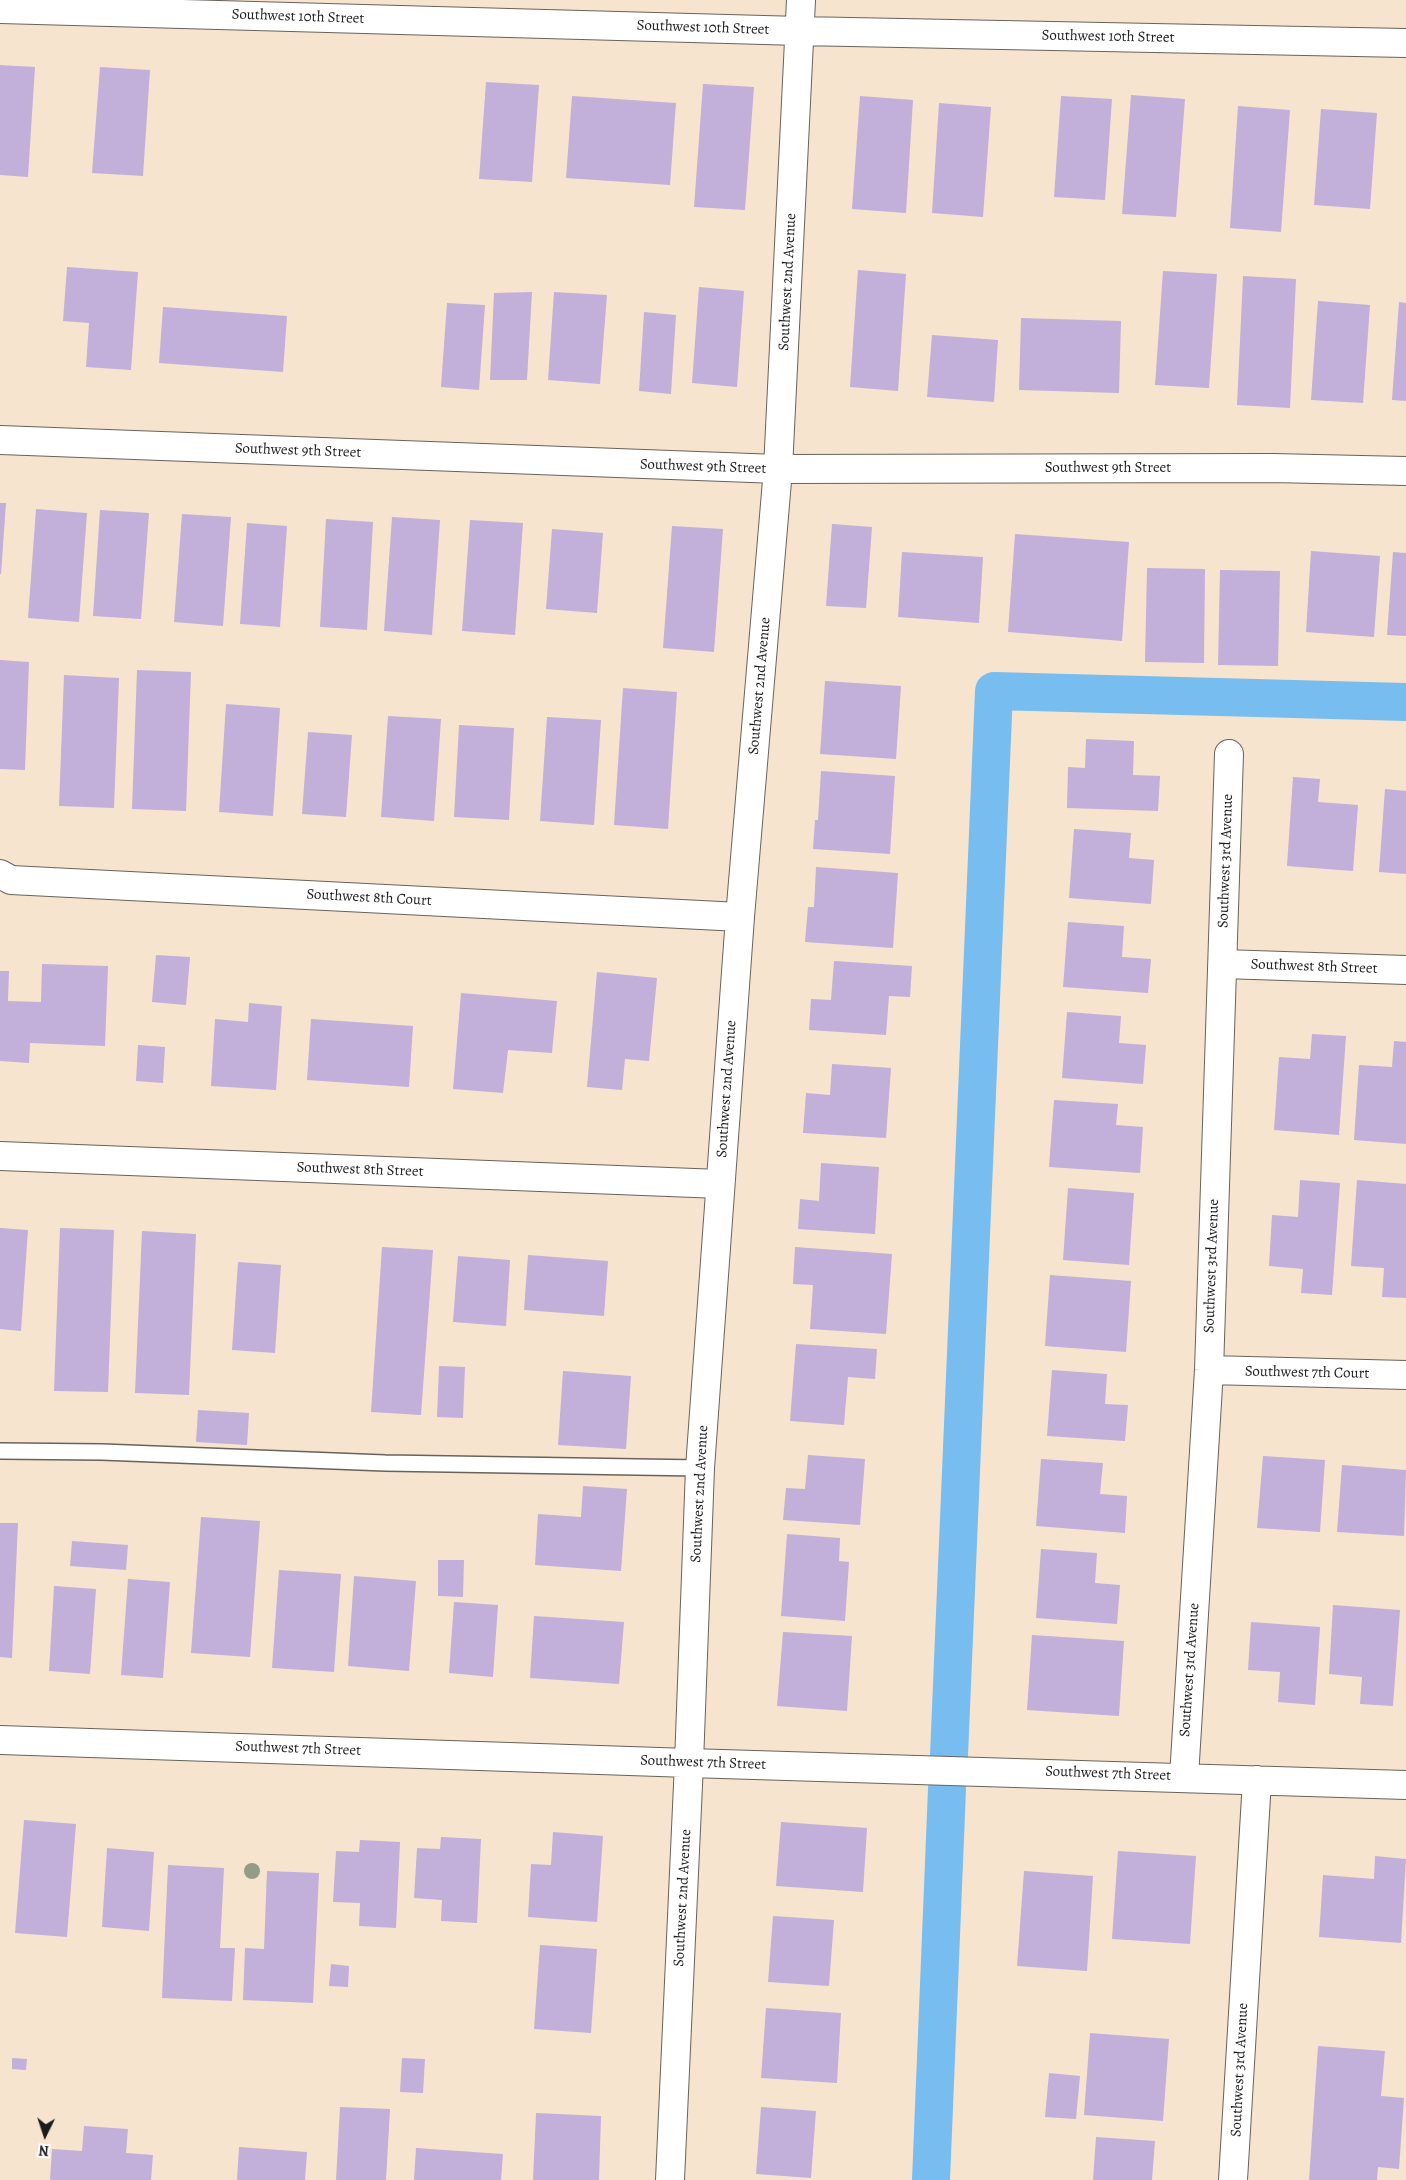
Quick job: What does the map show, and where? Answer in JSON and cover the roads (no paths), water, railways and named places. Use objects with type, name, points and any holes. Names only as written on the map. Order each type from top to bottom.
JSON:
[{"type":"street","name":"Southwest 2nd Avenue","points":[[670,2180],[700,1468],[740,917],[778,470],[801,0]]},
{"type":"street","name":"Southwest 10th Street","points":[[0,9],[800,31],[1406,43]]},
{"type":"street","name":"Southwest 9th Street","points":[[0,440],[778,470],[1272,468],[1406,471]]},
{"type":"street","name":"Southwest 3rd Avenue","points":[[1184,1777],[1209,1370],[1229,754]]},
{"type":"street","name":"Southwest 8th Court","points":[[0,874],[11,880],[740,917]]},
{"type":"street","name":"Southwest 8th Street","points":[[1222,964],[1406,970]]},
{"type":"street","name":"Southwest 8th Street","points":[[0,1156],[720,1184]]},
{"type":"street","name":"Southwest 7th Court","points":[[1209,1370],[1406,1375]]},
{"type":"street","name":"Southwest 7th Street","points":[[0,1740],[1406,1784]]},
{"type":"street","name":"Southwest 3rd Avenue","points":[[1233,2180],[1257,1780]]},
{"type":"lane","points":[[0,1451],[102,1452],[394,1463],[700,1468]]},
{"type":"waterway","points":[[949,1755],[994,691],[1406,702]]},
{"type":"waterway","points":[[931,2180],[947,1789]]}]
